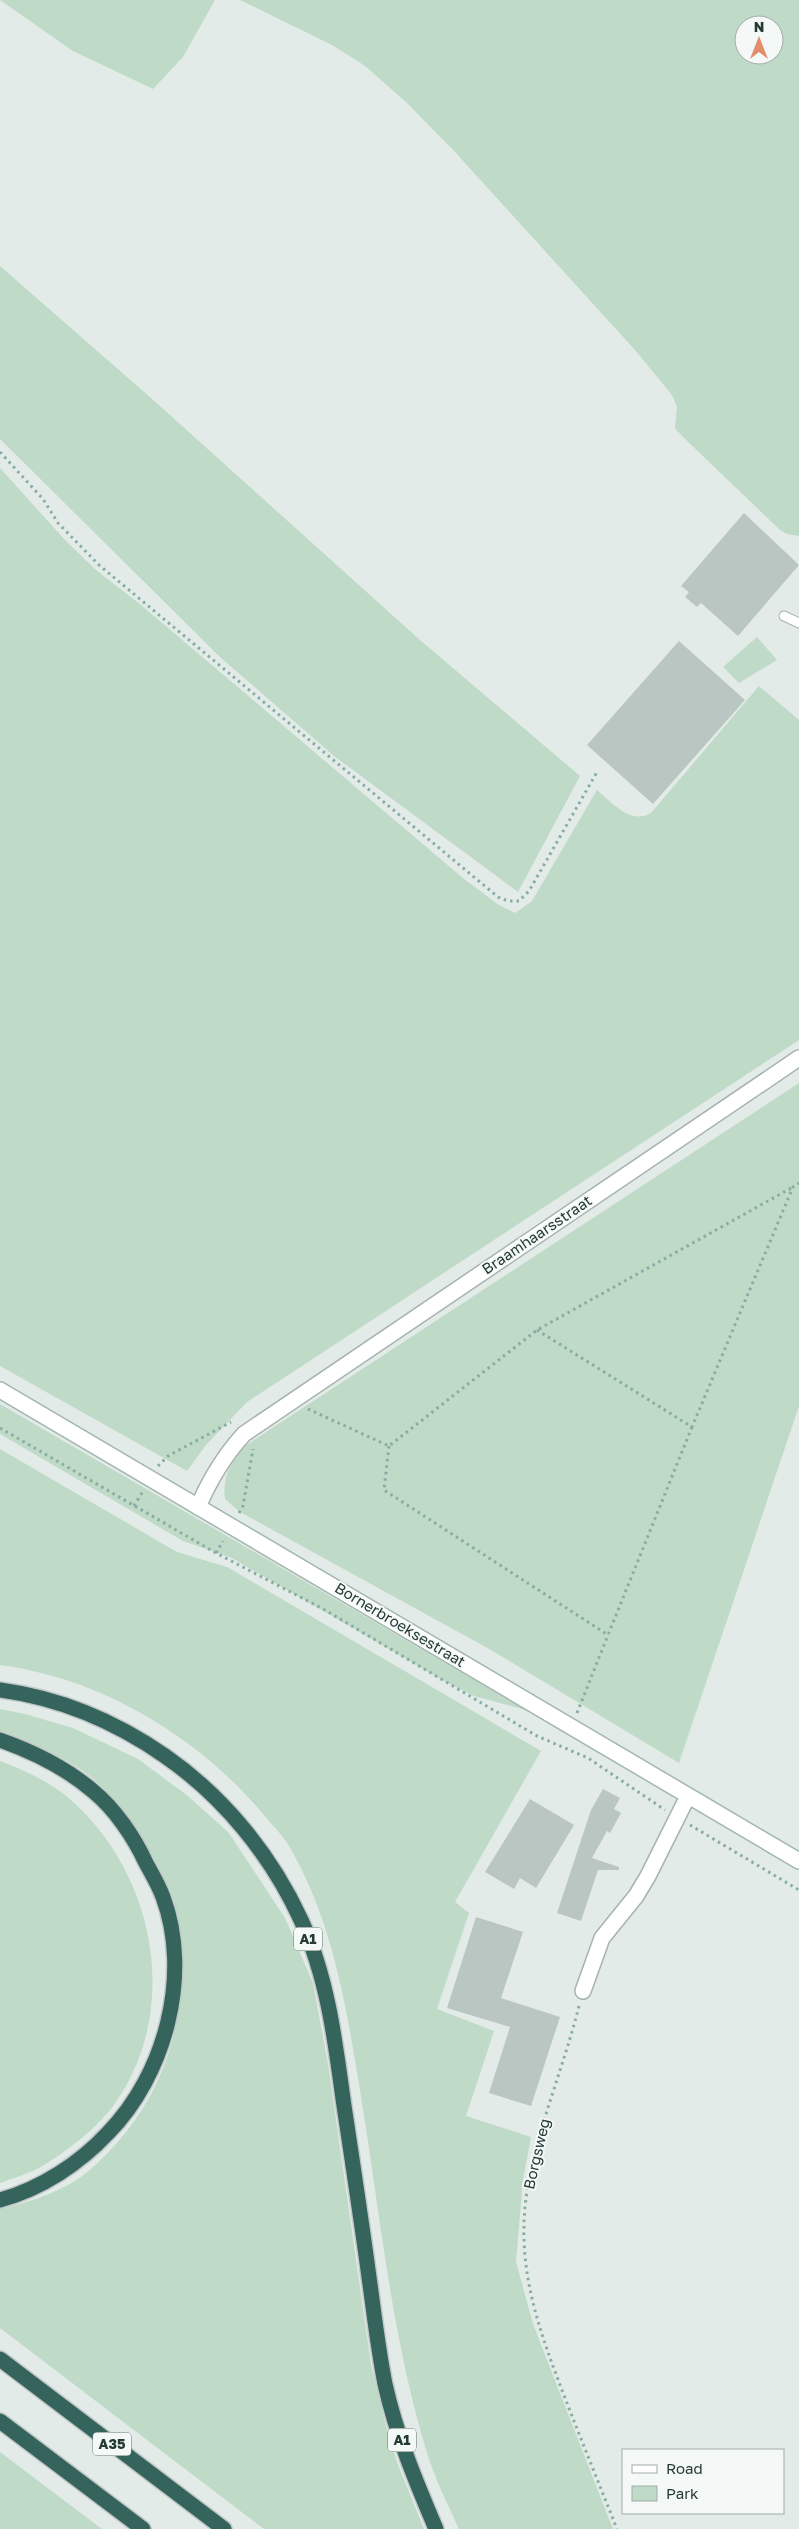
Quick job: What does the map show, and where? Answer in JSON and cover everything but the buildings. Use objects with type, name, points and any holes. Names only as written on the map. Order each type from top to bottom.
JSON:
[{"type":"highway","name":"A1","points":[[0,1690],[26,1694],[86,1712],[138,1738],[190,1774],[223,1804],[259,1849],[281,1882],[302,1921],[328,2002],[386,2385],[412,2472],[436,2529]]},
{"type":"highway","points":[[0,1740],[51,1761],[74,1776],[94,1792],[117,1818],[137,1844],[163,1898],[174,1954],[172,2000],[163,2043],[144,2086],[121,2120],[90,2152],[50,2180],[0,2200]]},
{"type":"highway","name":"A35","points":[[0,2359],[224,2529]]},
{"type":"highway","points":[[0,2421],[143,2529]]},
{"type":"street","name":"Braamhaarsstraat","points":[[198,1507],[210,1479],[225,1455],[244,1434],[799,1058]]},
{"type":"street","name":"Bornerbroeksestraat","points":[[0,1390],[799,1861]]},
{"type":"street","points":[[584,1991],[602,1938],[636,1896],[678,1819],[688,1796]]},
{"type":"lane","points":[[784,616],[799,623]]},
{"type":"path","points":[[0,452],[43,499],[58,523],[99,565],[498,898],[508,901],[519,900],[529,892],[596,772]]},
{"type":"path","points":[[608,1635],[384,1490],[390,1446],[537,1330],[799,1183]]},
{"type":"path","points":[[572,1726],[692,1427],[793,1187]]},
{"type":"path","points":[[537,1330],[692,1427]]},
{"type":"path","points":[[292,1401],[390,1446]]},
{"type":"path","points":[[134,1506],[150,1478],[168,1456],[232,1422]]},
{"type":"path","name":"Bornerbroeksestraat","points":[[0,1428],[216,1553],[325,1610],[538,1736],[588,1758],[678,1819],[799,1890]]},
{"type":"path","points":[[216,1553],[244,1506],[254,1441]]},
{"type":"path","name":"Borgsweg","points":[[584,1991],[539,2135],[528,2186],[524,2238],[525,2262],[539,2329],[617,2529]]},
{"type":"green space","points":[[0,0],[215,0],[183,57],[153,89],[73,51]]},
{"type":"green space","points":[[240,0],[799,0],[799,536],[787,534],[780,530],[682,436],[675,428],[677,407],[672,395],[635,350],[454,151],[406,102],[365,66],[334,46]]},
{"type":"green space","points":[[0,266],[151,398],[420,640],[580,776],[518,892],[334,756],[221,658],[0,439]]},
{"type":"green space","points":[[0,468],[65,540],[96,570],[141,605],[464,879],[499,905],[515,913],[532,901],[597,790],[615,806],[629,814],[644,816],[651,813],[759,686],[799,720],[799,1040],[247,1402],[206,1445],[187,1471],[0,1366]]},
{"type":"green space","points":[[757,637],[777,660],[739,683],[723,667]]},
{"type":"green space","points":[[799,1083],[799,1406],[679,1763],[491,1650],[240,1512],[225,1499],[226,1477],[245,1446]]},
{"type":"green space","points":[[0,1404],[526,1710],[474,1696],[444,1681],[232,1558],[183,1541],[0,1434]]},
{"type":"green space","points":[[0,1449],[177,1552],[227,1567],[541,1751],[455,1902],[469,1913],[437,2009],[494,2031],[466,2116],[531,2137],[523,2180],[516,2262],[533,2324],[613,2529],[459,2529],[438,2484],[415,2411],[395,2320],[349,2027],[336,1965],[317,1904],[304,1875],[282,1836],[237,1786],[190,1745],[156,1722],[114,1699],[70,1681],[0,1665]]},
{"type":"green space","points":[[0,1709],[73,1728],[138,1759],[188,1796],[229,1833],[285,1918],[313,1983],[328,2064],[371,2364],[397,2462],[424,2529],[264,2529],[0,2328],[0,2209],[33,2200],[67,2185],[86,2173],[121,2138],[137,2118],[161,2074],[176,2026],[179,1995],[170,1896],[158,1866],[140,1835],[108,1793],[87,1774],[64,1759],[0,1733]]},
{"type":"green space","points":[[0,1761],[29,1773],[56,1788],[72,1801],[100,1831],[123,1866],[140,1904],[150,1944],[153,1985],[148,2026],[136,2065],[116,2102],[81,2139],[49,2162],[0,2183]]},
{"type":"green space","points":[[0,2452],[102,2529],[0,2529]]}]
